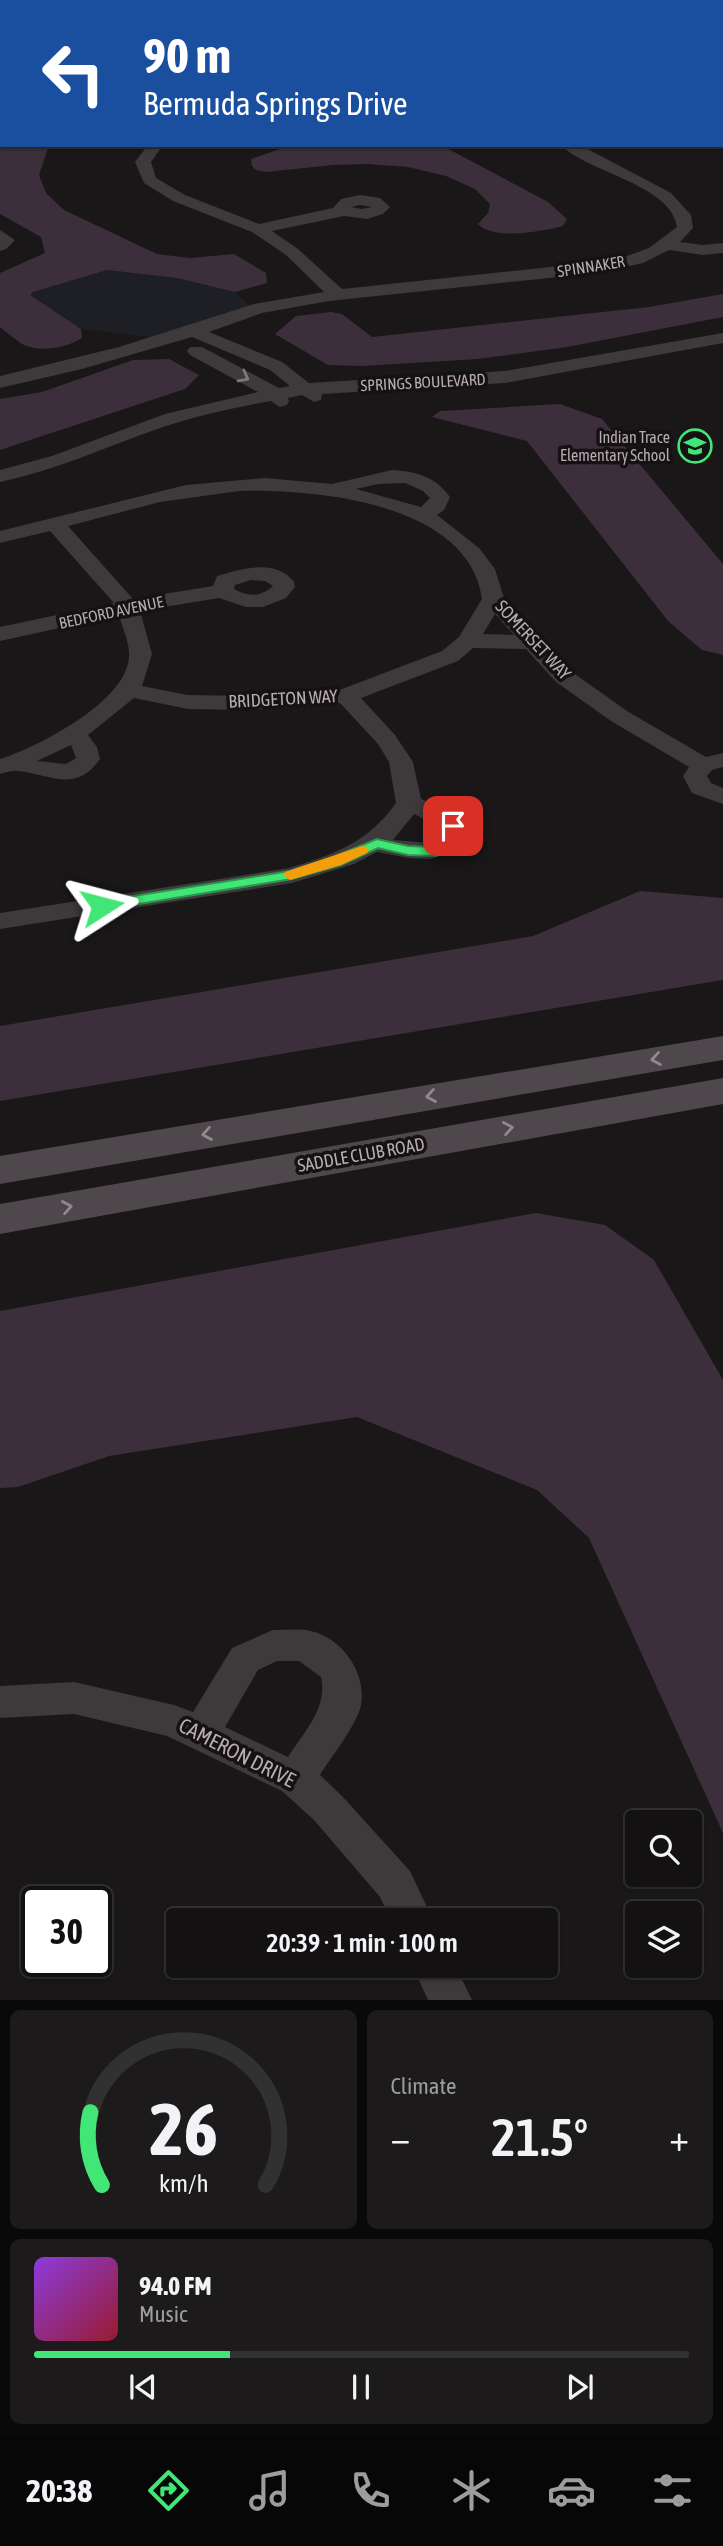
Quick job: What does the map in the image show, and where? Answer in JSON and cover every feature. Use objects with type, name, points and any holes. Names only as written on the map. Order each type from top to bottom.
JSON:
[{"type":"street","points":[[154,147],[143,162],[149,180],[179,198],[258,229],[292,252],[338,295]]},
{"type":"street","name":"SPINNAKER","points":[[0,383],[57,371],[169,339],[258,309],[338,295],[596,267],[629,261],[669,245],[691,228],[665,196],[572,147]]},
{"type":"street","points":[[258,229],[344,211]]},
{"type":"street","points":[[0,235],[7,240],[0,246]]},
{"type":"street","points":[[669,245],[703,250],[723,248]]},
{"type":"street","points":[[198,330],[276,366],[321,402]]},
{"type":"street","name":"SPRINGS BOULEVARD","points":[[0,476],[70,456],[153,425],[280,400],[306,389],[505,377],[723,338]]},
{"type":"street","points":[[169,339],[280,400]]},
{"type":"street","name":"SPRINGS BOULEVARD","points":[[280,400],[321,402],[533,387],[723,352]]},
{"type":"street","name":"SOMERSET WAY","points":[[338,489],[363,480],[402,475],[434,489],[440,497],[437,506],[425,514]]},
{"type":"street","name":"SOMERSET WAY","points":[[0,537],[161,496],[206,488],[274,484],[338,489],[425,514],[476,556],[492,582],[493,599],[564,677],[620,716],[713,763]]},
{"type":"street","points":[[8,765],[46,772],[69,771],[83,766],[88,759],[85,747],[75,734],[129,690],[141,654],[128,606],[55,524]]},
{"type":"street","name":"BEDFORD AVENUE","points":[[0,634],[85,618],[128,606],[223,591]]},
{"type":"street","name":"BRIDGETON WAY","points":[[129,690],[188,702],[252,703],[346,696],[450,656],[468,640],[493,599]]},
{"type":"street","points":[[468,640],[531,642]]},
{"type":"street","points":[[346,696],[387,740],[401,762],[410,803]]},
{"type":"street","name":"SOMERSET WAY","points":[[713,763],[697,770],[696,782],[708,793],[723,797]]},
{"type":"street","points":[[0,921],[292,875],[336,862],[377,844],[410,803]]},
{"type":"street","points":[[377,844],[417,851],[436,851],[451,844],[457,836],[453,826],[440,816],[410,803]]},
{"type":"street","points":[[0,1170],[723,1048]]},
{"type":"street","name":"SADDLE CLUB ROAD","points":[[0,1219],[723,1091]]},
{"type":"street","points":[[202,1732],[230,1680],[245,1659],[272,1645],[307,1646],[338,1669],[342,1686],[341,1706],[296,1779]]},
{"type":"street","name":"CAMERON DRIVE","points":[[0,1702],[74,1698],[174,1721],[296,1779],[328,1808],[396,1884],[407,1908]]},
{"type":"street","points":[[439,1978],[450,2000]]},
{"type":"shaded area","points":[[0,147],[48,147],[39,175],[46,193],[64,210],[157,254],[190,258],[234,254],[266,273],[267,283],[235,292],[177,278],[107,270],[33,292],[30,295],[81,329],[82,338],[61,347],[29,347],[0,327],[0,273],[45,253],[41,237],[0,214]]},
{"type":"shaded area","points":[[285,147],[445,147],[548,202],[567,219],[563,226],[543,230],[495,232],[478,224],[488,213],[490,204],[475,189],[446,176],[408,167],[367,164],[266,172],[256,170],[251,159]]},
{"type":"shaded area","points":[[107,270],[177,278],[235,292],[252,309],[161,338],[81,329],[29,295]]},
{"type":"shaded area","points":[[723,294],[723,317],[567,347],[478,359],[362,366],[328,365],[275,334],[296,316],[331,312],[342,314],[372,337],[649,307]]},
{"type":"shaded area","points":[[169,359],[199,375],[185,389],[0,450],[0,399],[42,392],[133,360]]},
{"type":"shaded area","points":[[560,404],[602,419],[723,564],[723,655],[702,650],[668,621],[527,441],[432,417],[440,411]]},
{"type":"shaded area","points":[[640,891],[723,898],[723,980],[0,1101],[0,1026],[533,936]]},
{"type":"shaded area","points":[[536,1213],[605,1225],[654,1260],[723,1380],[723,1833],[589,1538],[537,1490],[357,1417],[109,1456],[18,1487],[0,1488],[0,1311]]},
{"type":"slow traffic","points":[[290,875],[336,862],[362,850]]},
{"type":"place","name":"Indian Trace Elementary School","points":[[695,446]]},
{"type":"route","points":[[102,906],[292,875],[336,862],[377,844],[408,851],[436,851],[451,844],[457,836],[453,826]]}]
